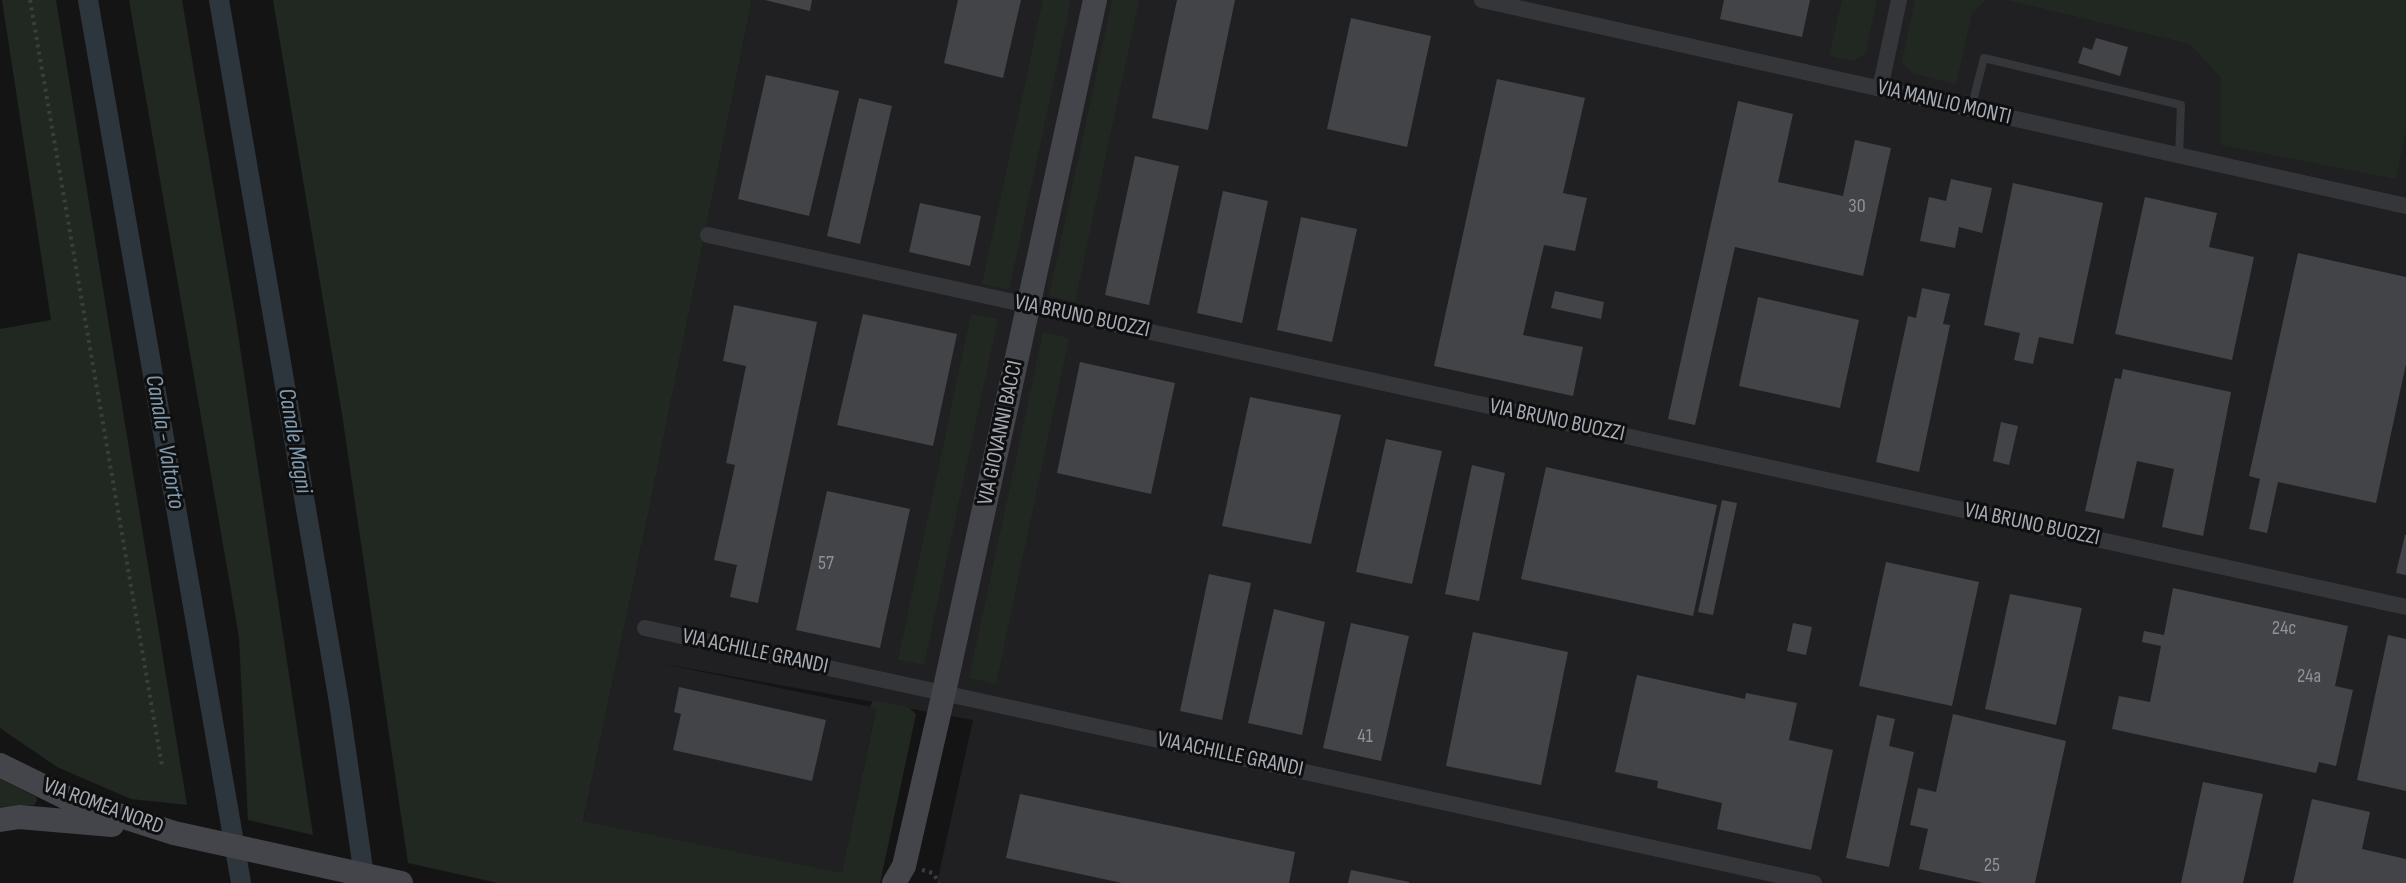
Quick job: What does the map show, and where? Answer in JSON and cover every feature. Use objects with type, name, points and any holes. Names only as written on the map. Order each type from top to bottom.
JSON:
[{"type":"main road","name":"VIA GIOVANNI BACCI","points":[[901,877],[944,692],[1095,0]]},
{"type":"main road","name":"VIA ROMEA NORD","points":[[0,765],[71,800],[174,833],[400,883]]},
{"type":"main road","name":"VIA ROMEA NORD","points":[[0,819],[19,817],[70,820],[174,833]]},
{"type":"street","name":"VIA MANLIO MONTI","points":[[1482,0],[2406,206]]},
{"type":"street","points":[[1880,89],[1899,0]]},
{"type":"street","name":"VIA BRUNO BUOZZI","points":[[708,235],[2406,607]]},
{"type":"street","name":"VIA ACHILLE GRANDI","points":[[645,628],[1814,883]]},
{"type":"lane","points":[[1971,109],[1984,58],[2181,105],[2179,155]]},
{"type":"path","points":[[30,0],[162,765]]},
{"type":"shaded area","points":[[2,0],[56,0],[187,805],[131,799],[57,767],[0,728],[0,329],[51,320]]},
{"type":"shaded area","points":[[129,0],[182,0],[235,314],[313,835],[248,820],[239,637]]},
{"type":"shaded area","points":[[273,0],[752,0],[649,510],[583,821],[842,873],[876,709],[870,707],[873,700],[908,707],[916,714],[880,883],[498,883],[408,863],[342,414]]},
{"type":"shaded area","points":[[752,0],[2406,0],[2406,883],[937,883],[973,720],[659,663],[876,708],[842,874],[583,821],[649,510]]},
{"type":"shaded area","points":[[1043,0],[1071,0],[1009,290],[982,284]]},
{"type":"shaded area","points":[[1112,0],[1139,0],[1075,302],[1049,296]]},
{"type":"shaded area","points":[[1842,0],[1877,0],[1865,54],[1852,61],[1829,56]]},
{"type":"shaded area","points":[[1915,0],[1986,0],[1972,13],[1956,84],[1912,73],[1902,62]]},
{"type":"shaded area","points":[[2007,0],[2406,0],[2406,131],[2396,179],[2221,145],[2221,78],[2190,44]]},
{"type":"shaded area","points":[[971,314],[998,319],[924,665],[898,660]]},
{"type":"shaded area","points":[[1043,332],[1069,338],[996,684],[969,678]]},
{"type":"shaded area","points":[[0,779],[36,797],[37,801],[34,805],[0,807]]},
{"type":"building","points":[[765,0],[812,0],[810,11]]},
{"type":"building","points":[[958,0],[1021,0],[1003,78],[944,63]]},
{"type":"building","points":[[1177,0],[1235,0],[1208,130],[1152,118]]},
{"type":"building","points":[[1724,0],[1810,0],[1802,37],[1720,19]]},
{"type":"building","points":[[1351,18],[1431,36],[1407,147],[1327,129]]},
{"type":"building","points":[[2096,38],[2128,47],[2120,76],[2078,63],[2083,47],[2092,50]]},
{"type":"building","points":[[766,75],[839,91],[809,216],[738,199]]},
{"type":"building","points":[[1497,79],[1585,98],[1563,193],[1587,198],[1575,251],[1544,245],[1523,335],[1583,347],[1573,396],[1434,366]]},
{"type":"building","points":[[859,98],[892,106],[860,244],[827,236]]},
{"type":"building","points":[[1738,101],[1793,114],[1778,182],[1843,196],[1855,140],[1891,148],[1863,276],[1735,247],[1695,425],[1668,419]]},
{"type":"building","points":[[1135,156],[1179,166],[1149,305],[1105,295]]},
{"type":"building","points":[[1951,179],[1992,188],[1982,233],[1959,227],[1955,248],[1920,241],[1929,197],[1946,201]]},
{"type":"building","points":[[2013,183],[2103,203],[2073,344],[2039,337],[2033,364],[2014,360],[2020,333],[1984,325]]},
{"type":"building","points":[[1223,191],[1268,201],[1242,323],[1197,313]]},
{"type":"building","points":[[2145,197],[2217,213],[2209,247],[2254,257],[2232,360],[2115,334]]},
{"type":"building","points":[[920,203],[981,216],[970,266],[909,252]]},
{"type":"building","points":[[1301,217],[1357,229],[1332,342],[1277,330]]},
{"type":"building","points":[[2298,253],[2406,277],[2406,364],[2376,503],[2278,482],[2267,533],[2249,529],[2260,479],[2249,476]]},
{"type":"building","points":[[1922,288],[1950,294],[1943,324],[1950,325],[1919,472],[1876,462],[1908,316],[1916,318]]},
{"type":"building","points":[[1555,291],[1604,302],[1601,319],[1551,308]]},
{"type":"building","points":[[1758,297],[1859,320],[1840,408],[1739,386]]},
{"type":"building","points":[[734,305],[817,322],[758,603],[730,597],[737,565],[714,560],[735,465],[726,463],[746,366],[723,361]]},
{"type":"building","points":[[863,314],[957,334],[933,446],[837,425]]},
{"type":"building","points":[[1080,362],[1175,383],[1151,494],[1057,473]]},
{"type":"building","points":[[2123,369],[2231,392],[2203,536],[2162,527],[2174,469],[2137,461],[2124,519],[2085,511],[2115,378],[2121,379]]},
{"type":"building","points":[[1250,397],[1341,415],[1311,544],[1222,526]]},
{"type":"building","points":[[2001,422],[2018,426],[2009,465],[1993,461]]},
{"type":"building","points":[[1386,439],[1442,451],[1412,584],[1356,572]]},
{"type":"building","points":[[1472,465],[1505,473],[1479,601],[1445,594]]},
{"type":"building","points":[[1546,467],[1717,505],[1693,616],[1521,579]]},
{"type":"building","points":[[827,491],[910,509],[880,648],[796,630]]},
{"type":"building","points":[[1722,500],[1737,503],[1713,615],[1698,612]]},
{"type":"building","points":[[2406,535],[2406,575],[2396,573]]},
{"type":"building","points":[[1886,562],[1979,582],[1952,706],[1859,686]]},
{"type":"building","points":[[1209,574],[1251,583],[1222,720],[1180,711]]},
{"type":"building","points":[[2173,588],[2348,626],[2335,686],[2353,690],[2336,766],[2319,762],[2316,773],[2112,729],[2119,696],[2150,702],[2161,646],[2142,642],[2144,631],[2164,635]]},
{"type":"building","points":[[2010,594],[2082,608],[2056,725],[1985,709]]},
{"type":"building","points":[[1274,609],[1325,622],[1302,735],[1248,723]]},
{"type":"building","points":[[1351,623],[1409,636],[1381,761],[1323,748]]},
{"type":"building","points":[[1793,623],[1812,627],[1806,655],[1787,651]]},
{"type":"building","points":[[1473,632],[1568,652],[1541,785],[1446,766]]},
{"type":"building","points":[[2388,635],[2406,639],[2406,791],[2357,780]]},
{"type":"building","points":[[1637,675],[1745,699],[1746,693],[1797,703],[1789,740],[1833,750],[1811,850],[1717,829],[1722,803],[1657,788],[1658,781],[1615,772]]},
{"type":"building","points":[[679,687],[826,720],[812,781],[673,750],[681,714],[674,712]]},
{"type":"building","points":[[1953,714],[2066,741],[2035,883],[1983,883],[1919,869],[1928,829],[1910,825],[1918,788],[1936,792]]},
{"type":"building","points":[[1877,715],[1895,719],[1889,746],[1914,752],[1889,867],[1846,858]]},
{"type":"building","points":[[2203,782],[2263,794],[2243,883],[2181,883]]},
{"type":"building","points":[[1020,794],[1295,852],[1289,883],[1122,883],[1006,858]]},
{"type":"building","points":[[2312,799],[2370,812],[2362,849],[2406,859],[2406,883],[2293,883]]},
{"type":"building","points":[[1351,870],[1409,882],[1409,883],[1348,883]]},
{"type":"waterway","name":"Canala - Valtorto","points":[[88,0],[241,883]]},
{"type":"waterway","name":"Canale Magni","points":[[219,0],[339,702],[365,883]]}]
